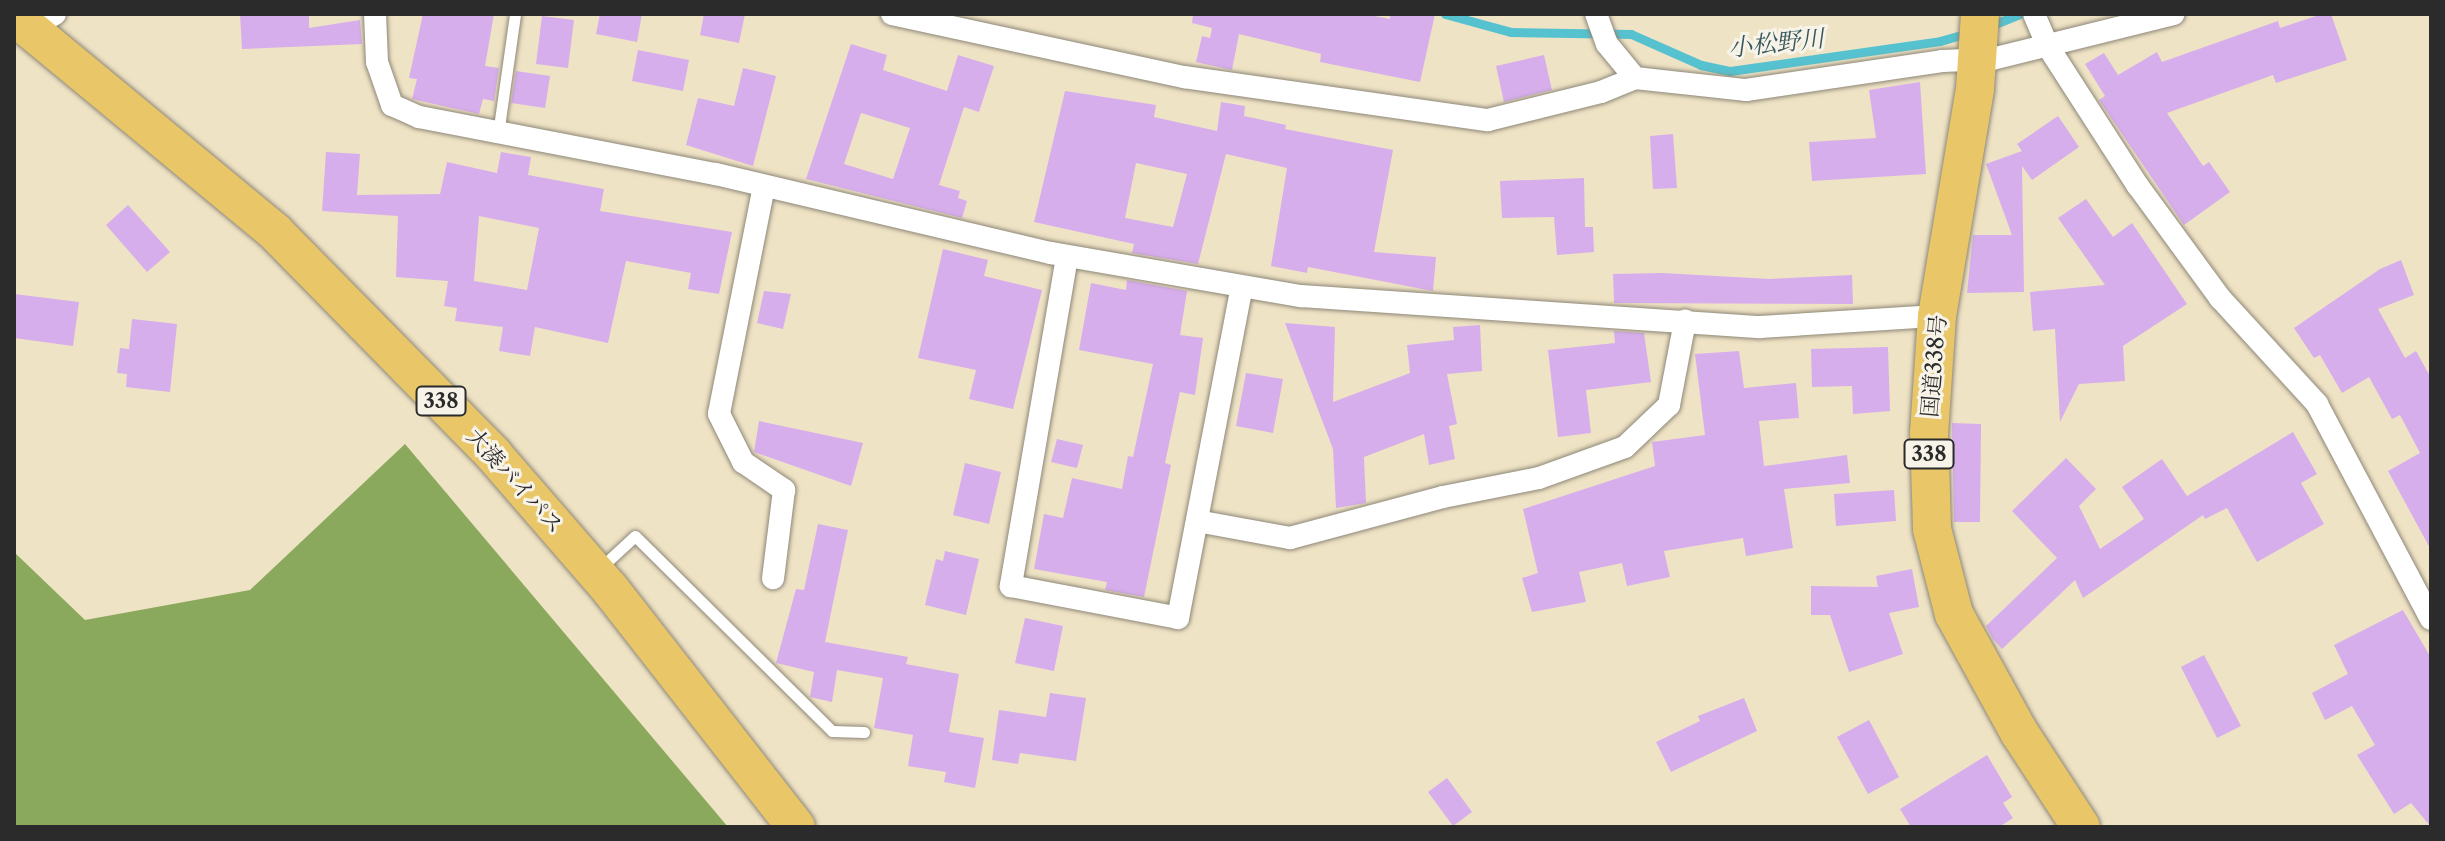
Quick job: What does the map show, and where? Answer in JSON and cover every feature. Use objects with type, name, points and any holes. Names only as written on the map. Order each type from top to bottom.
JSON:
[{"type":"highway","name":"大湊バイパス","points":[[33,20],[276,233],[493,454],[596,572],[796,827]]},
{"type":"highway","name":"国道338号","points":[[1977,40],[1975,89],[1937,316],[1929,432],[1932,529],[1954,614],[2019,732],[2081,827]]},
{"type":"street","points":[[375,14],[377,62],[392,105],[419,117],[764,186],[1067,257],[1301,296],[1760,327],[1937,316]]},
{"type":"street","points":[[892,14],[1184,77],[1488,120],[1601,92],[1635,78],[1746,90],[1977,40],[2047,45],[2174,14]]},
{"type":"street","points":[[2035,16],[2047,45],[2138,186],[2220,298],[2317,404],[2431,619]]},
{"type":"street","points":[[1597,17],[1607,44],[1635,78]]},
{"type":"street","points":[[764,186],[719,414],[743,462],[784,490],[773,578]]},
{"type":"street","points":[[1067,257],[1011,586],[1178,618],[1242,287]]},
{"type":"street","points":[[1197,521],[1290,538],[1443,497],[1539,478],[1625,447],[1669,405],[1685,321]]},
{"type":"lane","points":[[498,134],[515,14]]},
{"type":"lane","points":[[596,572],[635,536],[832,731],[864,732]]},
{"type":"green space","points":[[405,444],[728,827],[14,827],[14,552],[85,620],[250,590]]},
{"type":"building","points":[[240,14],[309,14],[309,28],[360,20],[362,44],[242,49]]},
{"type":"building","points":[[423,14],[494,14],[485,66],[499,68],[494,101],[483,99],[479,114],[412,99],[417,79],[409,78]]},
{"type":"building","points":[[600,14],[642,14],[637,42],[596,34]]},
{"type":"building","points":[[704,14],[745,14],[739,43],[700,35]]},
{"type":"building","points":[[1193,14],[1364,14],[1390,19],[1390,14],[1435,14],[1420,82],[1320,62],[1321,54],[1239,34],[1232,70],[1196,62],[1202,36],[1210,38],[1212,28],[1192,23]]},
{"type":"building","points":[[2331,14],[2347,60],[2276,83],[2273,75],[2167,113],[2203,166],[2209,162],[2230,192],[2184,225],[2099,100],[2105,96],[2085,64],[2104,53],[2118,75],[2157,52],[2162,62],[2278,21],[2280,28]]},
{"type":"building","points":[[542,16],[574,20],[568,68],[536,64]]},
{"type":"building","points":[[851,44],[887,55],[883,70],[947,91],[958,55],[994,66],[979,112],[964,107],[939,185],[960,191],[958,198],[967,201],[962,218],[806,179]],"holes":[[[861,113],[910,128],[893,179],[844,164]]]},
{"type":"building","points":[[638,50],[689,60],[683,91],[632,81]]},
{"type":"building","points":[[1544,55],[1552,90],[1504,102],[1496,66]]},
{"type":"building","points":[[743,68],[776,76],[753,166],[686,145],[698,98],[734,106]]},
{"type":"building","points":[[516,71],[550,76],[545,108],[511,103]]},
{"type":"building","points":[[1920,82],[1926,174],[1812,181],[1809,142],[1876,138],[1869,90]]},
{"type":"building","points":[[1065,91],[1156,105],[1154,117],[1217,131],[1221,102],[1245,106],[1244,116],[1286,125],[1285,129],[1393,150],[1374,252],[1436,257],[1433,291],[1308,267],[1307,273],[1271,266],[1287,168],[1226,154],[1198,264],[1132,253],[1134,244],[1034,222]],"holes":[[[1136,163],[1187,174],[1173,227],[1125,218]]]},
{"type":"building","points":[[2058,116],[2079,147],[2032,180],[2022,166],[2024,292],[1967,293],[1973,235],[2012,235],[1986,164],[2022,151],[2017,144]]},
{"type":"building","points":[[1673,134],[1677,188],[1653,189],[1650,136]]},
{"type":"building","points":[[326,152],[360,154],[357,195],[440,194],[447,162],[497,173],[501,152],[531,157],[528,175],[604,189],[600,211],[732,232],[719,294],[688,289],[691,273],[626,261],[608,343],[535,327],[530,356],[499,351],[503,327],[455,321],[457,308],[444,306],[448,281],[396,277],[398,216],[322,211]],"holes":[[[479,216],[539,228],[527,290],[474,281]]]},
{"type":"building","points":[[1584,178],[1585,227],[1593,227],[1594,252],[1557,255],[1554,217],[1502,218],[1500,181]]},
{"type":"building","points":[[2086,199],[2113,237],[2132,223],[2187,304],[2123,346],[2125,381],[2079,384],[2060,422],[2055,329],[2033,331],[2030,292],[2105,285],[2058,218]]},
{"type":"building","points":[[128,205],[170,252],[147,272],[106,225]]},
{"type":"building","points":[[943,249],[988,260],[984,276],[1042,290],[1013,409],[969,399],[976,370],[918,358]]},
{"type":"building","points":[[2401,260],[2414,295],[2378,309],[2405,358],[2416,351],[2431,378],[2431,550],[2388,471],[2420,453],[2400,415],[2392,419],[2369,377],[2342,393],[2320,355],[2314,358],[2294,328],[2380,269]]},
{"type":"building","points":[[1662,273],[1770,279],[1852,275],[1853,304],[1614,303],[1613,274]]},
{"type":"building","points":[[1127,280],[1187,291],[1180,335],[1203,338],[1195,395],[1180,392],[1165,463],[1171,465],[1144,597],[1105,590],[1107,582],[1034,569],[1044,514],[1063,518],[1072,478],[1122,489],[1128,456],[1133,457],[1153,364],[1079,350],[1091,283],[1126,290]]},
{"type":"building","points":[[764,291],[791,294],[783,329],[757,323]]},
{"type":"building","points":[[14,294],[79,302],[73,346],[14,338]]},
{"type":"building","points":[[132,319],[177,324],[170,392],[126,387],[127,374],[117,373],[120,348],[129,349]]},
{"type":"building","points":[[1285,323],[1335,327],[1333,402],[1410,373],[1407,345],[1454,340],[1453,327],[1480,325],[1482,371],[1447,374],[1457,424],[1449,426],[1455,459],[1429,465],[1424,434],[1364,457],[1366,503],[1336,508],[1333,449]]},
{"type":"building","points":[[1614,331],[1644,333],[1651,382],[1586,390],[1591,433],[1558,437],[1548,350],[1615,343]]},
{"type":"building","points":[[1888,347],[1890,411],[1853,414],[1852,386],[1812,387],[1811,349]]},
{"type":"building","points":[[1739,351],[1744,388],[1796,383],[1799,418],[1759,421],[1764,466],[1847,455],[1850,483],[1784,489],[1793,548],[1746,556],[1743,538],[1664,551],[1670,577],[1627,586],[1622,563],[1579,572],[1586,602],[1532,612],[1522,578],[1538,573],[1523,509],[1655,466],[1652,442],[1705,435],[1695,354]]},
{"type":"building","points":[[1246,373],[1283,379],[1273,433],[1236,426]]},
{"type":"building","points":[[759,421],[863,443],[851,486],[754,452]]},
{"type":"building","points":[[1952,423],[1981,424],[1980,522],[1954,522]]},
{"type":"building","points":[[2293,432],[2317,474],[2301,483],[2324,524],[2257,562],[2227,508],[2205,519],[2203,515],[2083,598],[2075,580],[2002,649],[1993,639],[1986,626],[2057,558],[2012,511],[2066,458],[2096,489],[2079,506],[2100,549],[2144,519],[2122,487],[2162,459],[2187,496]]},
{"type":"building","points":[[1057,439],[1083,445],[1077,468],[1051,462]]},
{"type":"building","points":[[965,463],[1001,472],[989,524],[953,515]]},
{"type":"building","points":[[1894,490],[1896,521],[1836,526],[1834,494]]},
{"type":"building","points":[[818,524],[848,530],[825,642],[908,657],[906,664],[959,674],[949,732],[984,738],[975,788],[944,782],[946,772],[908,766],[913,735],[874,728],[883,678],[837,670],[832,702],[810,697],[814,672],[776,663],[796,589],[804,590]]},
{"type":"building","points":[[945,551],[979,559],[966,615],[925,605],[936,559],[943,561]]},
{"type":"building","points":[[1912,569],[1919,607],[1889,613],[1903,654],[1849,672],[1830,615],[1811,615],[1811,586],[1878,587],[1876,576]]},
{"type":"building","points":[[2403,610],[2431,658],[2431,827],[2411,803],[2394,814],[2357,755],[2375,745],[2352,706],[2325,720],[2312,693],[2348,674],[2334,645]]},
{"type":"building","points":[[1025,618],[1063,626],[1054,671],[1015,663]]},
{"type":"building","points":[[2204,655],[2241,726],[2217,738],[2181,667]]},
{"type":"building","points":[[1050,693],[1086,698],[1076,761],[1020,753],[1018,764],[992,760],[999,710],[1046,717]]},
{"type":"building","points":[[1744,698],[1757,731],[1671,772],[1656,742],[1700,721],[1698,716]]},
{"type":"building","points":[[1869,720],[1899,777],[1868,794],[1837,737]]},
{"type":"building","points":[[1987,755],[2012,797],[2003,803],[2013,818],[1999,827],[1911,827],[1900,809]]},
{"type":"building","points":[[1447,778],[1472,812],[1453,826],[1428,792]]},
{"type":"waterway","name":"小松野川","points":[[1445,14],[1511,32],[1631,34],[1701,65],[1730,71],[1940,41],[1968,33]]},
{"type":"waterway","name":"小松野川","points":[[1990,26],[2020,14]]}]
